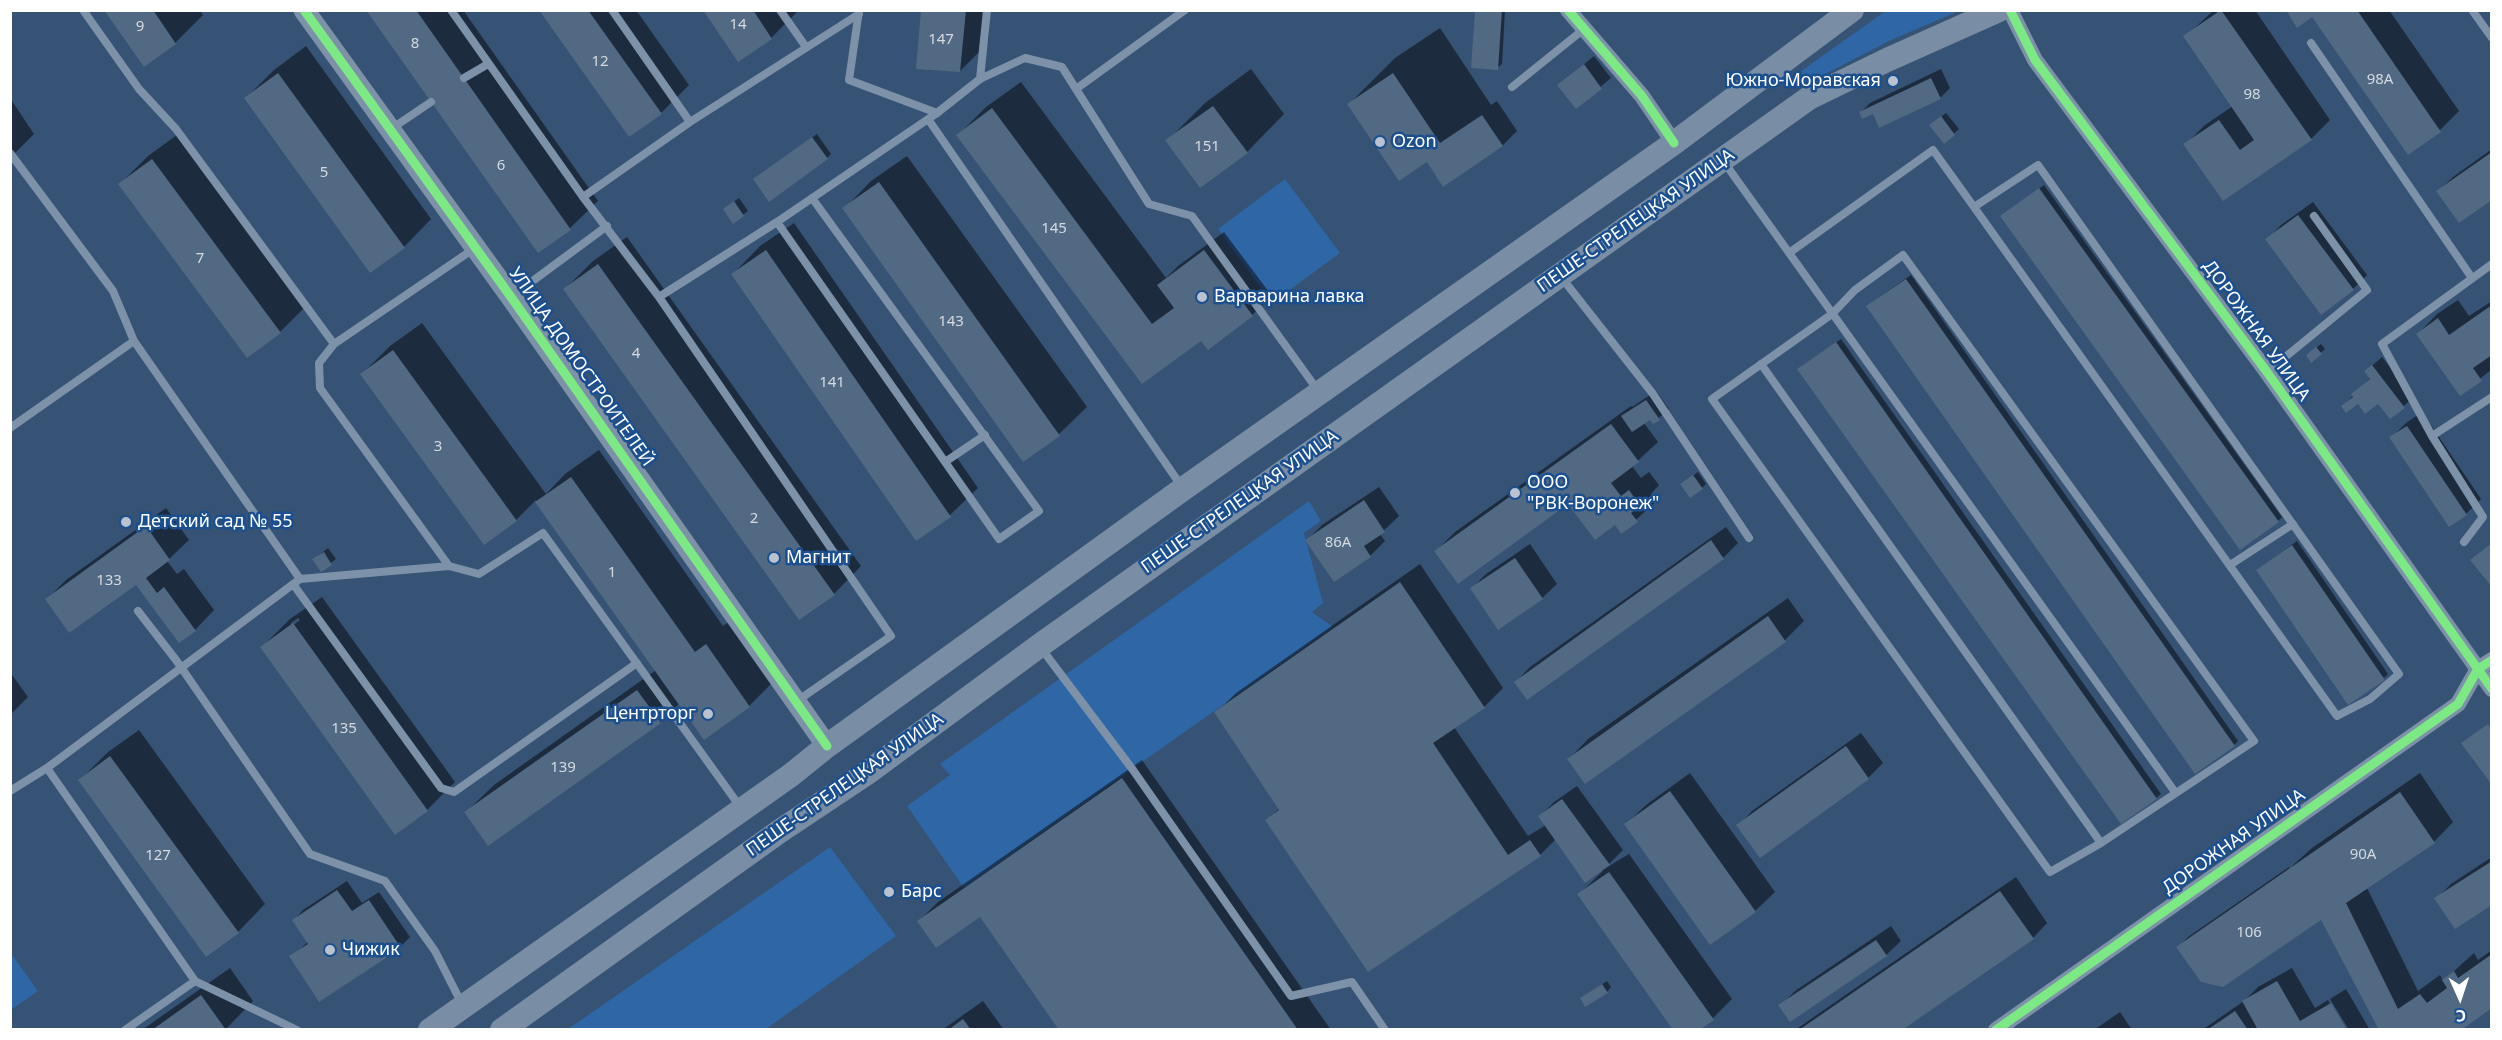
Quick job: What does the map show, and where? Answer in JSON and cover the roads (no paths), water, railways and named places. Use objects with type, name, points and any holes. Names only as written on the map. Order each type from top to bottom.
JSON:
[{"type":"main road","points":[[430,1029],[791,775],[827,746],[1183,489],[1674,143],[1852,10]]},
{"type":"main road","name":"ПЕШЕ-СТРЕЛЕЦКАЯ УЛИЦА","points":[[502,1029],[780,831],[867,773],[1039,646],[1809,98],[1999,10]]},
{"type":"street","name":"УЛИЦА ДОМОСТРОИТЕЛЕЙ","points":[[304,10],[511,297],[827,746]]},
{"type":"street","points":[[1569,10],[1642,96],[1674,143]]},
{"type":"street","name":"ДОРОЖНАЯ УЛИЦА","points":[[2010,10],[2035,60],[2485,664],[2492,689]]},
{"type":"street","name":"ДОРОЖНАЯ УЛИЦА","points":[[1996,1029],[2458,704],[2485,664]]},
{"type":"lane","points":[[83,10],[139,89],[176,129],[334,344]]},
{"type":"lane","points":[[451,10],[583,197],[659,297],[891,636],[796,701]]},
{"type":"lane","points":[[612,10],[690,122]]},
{"type":"lane","points":[[780,10],[806,47]]},
{"type":"lane","points":[[980,79],[987,10]]},
{"type":"lane","points":[[1076,89],[1185,10]]},
{"type":"lane","points":[[2472,10],[2492,38]]},
{"type":"lane","points":[[583,197],[690,122],[859,12]]},
{"type":"lane","points":[[859,12],[849,80],[937,113]]},
{"type":"lane","points":[[1512,87],[1584,29]]},
{"type":"lane","points":[[2311,43],[2472,278]]},
{"type":"lane","points":[[659,297],[777,222],[937,113],[980,79],[1025,58],[1062,68],[1149,204],[1192,216],[1319,393]]},
{"type":"lane","points":[[464,78],[488,64]]},
{"type":"lane","points":[[390,129],[431,102]]},
{"type":"lane","points":[[928,119],[1183,489]]},
{"type":"lane","points":[[1789,253],[1933,150],[2337,716],[2370,699],[2399,674],[2038,165],[1974,207]]},
{"type":"lane","points":[[10,153],[113,291],[134,341],[297,582],[441,788],[454,792],[638,663]]},
{"type":"lane","points":[[1722,160],[2175,792]]},
{"type":"lane","points":[[777,222],[999,539],[1039,511],[812,198]]},
{"type":"lane","points":[[2267,372],[2367,290],[2314,216]]},
{"type":"lane","points":[[511,297],[607,226]]},
{"type":"lane","points":[[449,566],[320,387],[319,363],[334,344],[475,248]]},
{"type":"lane","points":[[1904,255],[2254,741],[2101,843],[2050,872],[1712,399],[1832,314],[1855,290],[1904,255]]},
{"type":"lane","points":[[2464,542],[2483,517],[2432,436],[2382,344],[2492,264]]},
{"type":"lane","points":[[1560,275],[1653,394],[1749,538]]},
{"type":"lane","points":[[10,428],[134,341]]},
{"type":"lane","points":[[1761,364],[2101,843]]},
{"type":"lane","points":[[2432,436],[2492,397]]},
{"type":"lane","points":[[945,462],[985,435]]},
{"type":"lane","points":[[2230,565],[2293,524]]},
{"type":"lane","points":[[10,791],[47,768],[297,582],[449,566],[479,574],[543,533],[741,808]]},
{"type":"lane","points":[[138,611],[310,854],[385,880],[435,951],[463,1006]]},
{"type":"lane","points":[[1039,646],[1133,770],[1292,996],[1352,982],[1384,1029]]},
{"type":"lane","points":[[47,768],[195,981],[297,1029]]},
{"type":"lane","points":[[125,1029],[195,981]]},
{"type":"place","name":"Южно-Моравская","points":[[1893,81]]},
{"type":"place","name":"Ozon","points":[[1380,142]]},
{"type":"place","name":"Варварина лавка","points":[[1202,297]]},
{"type":"place","name":"ООО \"РВК-Воронеж\"","points":[[1515,493]]},
{"type":"place","name":"Детский сад № 55","points":[[126,522]]},
{"type":"place","name":"Магнит","points":[[774,558]]},
{"type":"place","name":"Центрторг","points":[[708,714]]},
{"type":"place","name":"Барс","points":[[889,892]]},
{"type":"place","name":"Чижик","points":[[330,950]]}]
